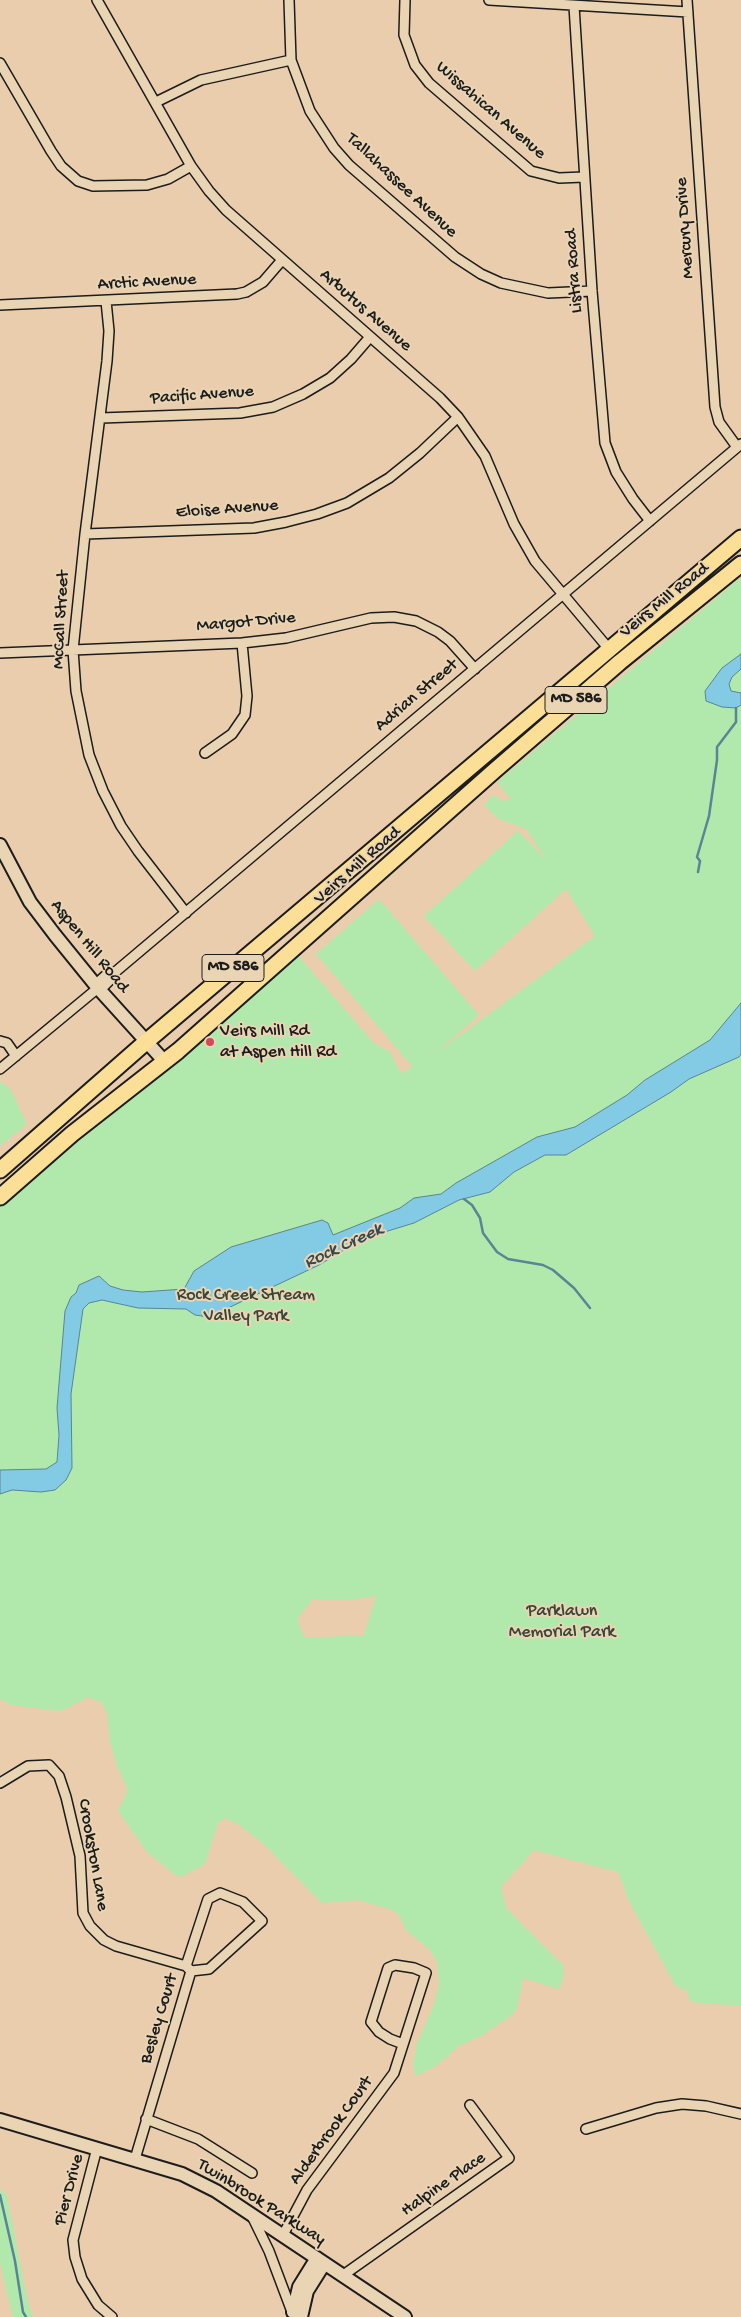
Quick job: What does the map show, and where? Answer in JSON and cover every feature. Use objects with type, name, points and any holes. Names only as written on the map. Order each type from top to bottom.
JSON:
[{"type":"main road","name":"Veirs Mill Road","points":[[0,1170],[147,1041],[741,538]]},
{"type":"main road","name":"Veirs Mill Road","points":[[0,1197],[72,1134],[165,1062],[494,771],[741,564]]},
{"type":"main road","points":[[649,616],[660,630]]},
{"type":"main road","name":"Aspen Hill Road","points":[[0,845],[30,902],[97,988],[165,1062]]},
{"type":"main road","name":"Twinbrook Parkway","points":[[0,2120],[182,2174],[216,2191],[405,2317]]},
{"type":"main road","points":[[296,2316],[299,2287],[320,2261]]},
{"type":"street","name":"Arbutus Avenue","points":[[97,0],[191,166],[226,210],[440,398],[458,416],[485,456],[514,524],[535,561],[608,649]]},
{"type":"street","name":"Tallahassee Avenue","points":[[289,0],[291,60],[310,110],[334,148],[349,165],[455,257],[481,274],[518,287],[548,293],[592,291]]},
{"type":"street","name":"Wissahican Avenue","points":[[405,0],[404,36],[415,65],[429,83],[532,171],[559,178],[584,177]]},
{"type":"street","points":[[488,0],[688,12]]},
{"type":"street","name":"Mercury Drive","points":[[687,0],[715,407],[719,422],[739,445]]},
{"type":"street","name":"Listra Road","points":[[574,6],[592,291],[605,443],[616,472],[650,521]]},
{"type":"street","points":[[156,102],[201,80],[291,60]]},
{"type":"street","points":[[0,63],[51,151],[61,166],[78,181],[93,186],[147,185],[168,179],[191,166]]},
{"type":"street","name":"Arctic Avenue","points":[[0,306],[237,294],[263,282],[282,260]]},
{"type":"street","name":"McCall Street","points":[[106,301],[109,332],[101,418],[85,534],[73,650],[76,692],[89,755],[103,791],[138,852],[186,912]]},
{"type":"street","name":"Pacific Avenue","points":[[101,418],[240,413],[273,407],[303,394],[330,378],[351,359],[370,337]]},
{"type":"street","name":"Eloise Avenue","points":[[85,534],[254,528],[318,514],[347,503],[389,478],[420,453],[458,416]]},
{"type":"street","name":"Adrian Street","points":[[0,1070],[97,988],[106,975],[114,973],[739,445]]},
{"type":"street","name":"Margot Drive","points":[[0,653],[242,643],[286,638],[371,618],[394,617],[416,622],[438,632],[450,641],[475,668]]},
{"type":"street","points":[[205,752],[232,734],[244,715],[247,696],[242,643]]},
{"type":"street","points":[[0,1040],[7,1043],[16,1056]]},
{"type":"street","name":"Crookston Lane","points":[[0,1783],[28,1766],[50,1765],[59,1776],[66,1797],[80,1856],[83,1913],[90,1926],[104,1940],[116,1946],[189,1969]]},
{"type":"street","name":"Besley Court","points":[[135,2160],[208,1899],[220,1893],[243,1902],[262,1921],[209,1969],[189,1969]]},
{"type":"street","name":"Alderbrook Court","points":[[283,2235],[307,2190],[394,2074],[426,1973],[414,1968],[395,1965],[388,1968],[371,2022],[379,2032],[403,2044]]},
{"type":"street","points":[[586,2129],[656,2108],[682,2104],[706,2106],[741,2114]]},
{"type":"street","name":"Halpine Place","points":[[342,2276],[509,2158],[470,2105]]},
{"type":"street","points":[[146,2119],[198,2139],[252,2173]]},
{"type":"street","name":"Pier Drive","points":[[98,2148],[73,2240],[75,2257],[82,2280],[98,2305],[112,2317]]},
{"type":"street","points":[[251,2215],[269,2251],[296,2316]]},
{"type":"green space","points":[[741,577],[741,2006],[691,2002],[685,1988],[681,1989],[675,1985],[629,1901],[618,1872],[534,1850],[501,1887],[506,1908],[563,1965],[564,1974],[559,1989],[523,1978],[517,2009],[512,2015],[481,2036],[459,2046],[436,2066],[416,2076],[413,2068],[416,2046],[434,2004],[439,1984],[437,1961],[430,1950],[406,1930],[400,1917],[393,1910],[358,1900],[322,1903],[266,1846],[238,1824],[225,1818],[218,1823],[205,1864],[178,1877],[147,1852],[118,1811],[127,1792],[126,1785],[117,1766],[109,1738],[108,1716],[102,1703],[89,1697],[60,1711],[11,1705],[0,1699],[0,1201],[295,952],[374,1043],[390,1052],[401,1073],[413,1067],[316,954],[379,899],[479,1015],[435,1054],[595,936],[566,889],[475,971],[424,916],[518,831],[547,861],[526,829],[499,819],[484,805],[493,795],[504,801],[511,799],[497,782]],"holes":[[[376,1596],[364,1635],[305,1638],[298,1618],[312,1600],[349,1600]]]},
{"type":"green space","points":[[0,1081],[11,1090],[27,1124],[0,1146]]},
{"type":"green space","points":[[0,2189],[7,2195],[26,2293],[34,2317],[13,2317],[0,2263]]},
{"type":"water","points":[[741,654],[741,669],[732,677],[729,684],[731,691],[741,693],[741,705],[736,708],[722,707],[706,701],[705,691],[722,668]]},
{"type":"water","name":"Rock Creek","points":[[741,1003],[741,1054],[739,1057],[689,1079],[671,1092],[566,1155],[545,1155],[514,1172],[490,1192],[459,1200],[414,1223],[378,1234],[352,1245],[319,1265],[209,1317],[195,1315],[186,1309],[138,1308],[102,1300],[89,1303],[83,1309],[71,1394],[72,1468],[66,1480],[55,1490],[41,1492],[12,1490],[0,1494],[0,1470],[46,1469],[57,1462],[59,1435],[57,1408],[65,1311],[79,1285],[99,1276],[110,1286],[123,1290],[142,1292],[184,1289],[194,1271],[231,1247],[322,1220],[328,1223],[333,1235],[400,1208],[414,1198],[441,1194],[456,1183],[537,1137],[575,1127],[627,1095],[645,1080],[710,1040]]},
{"type":"waterway","points":[[698,872],[700,861],[697,857],[709,816],[717,747],[736,722],[736,708]]},
{"type":"waterway","points":[[464,1199],[472,1205],[480,1218],[483,1233],[497,1252],[508,1259],[543,1265],[553,1270],[574,1288],[590,1308]]},
{"type":"waterway","points":[[0,2195],[15,2261],[23,2312],[26,2317]]},
{"type":"place","name":"Veirs Mill Rd at Aspen Hill Rd","points":[[210,1042]]},
{"type":"park label","name":"Rock Creek Stream Valley Park","points":[[246,1306]]},
{"type":"park label","name":"Parklawn Memorial Park","points":[[562,1622]]}]
